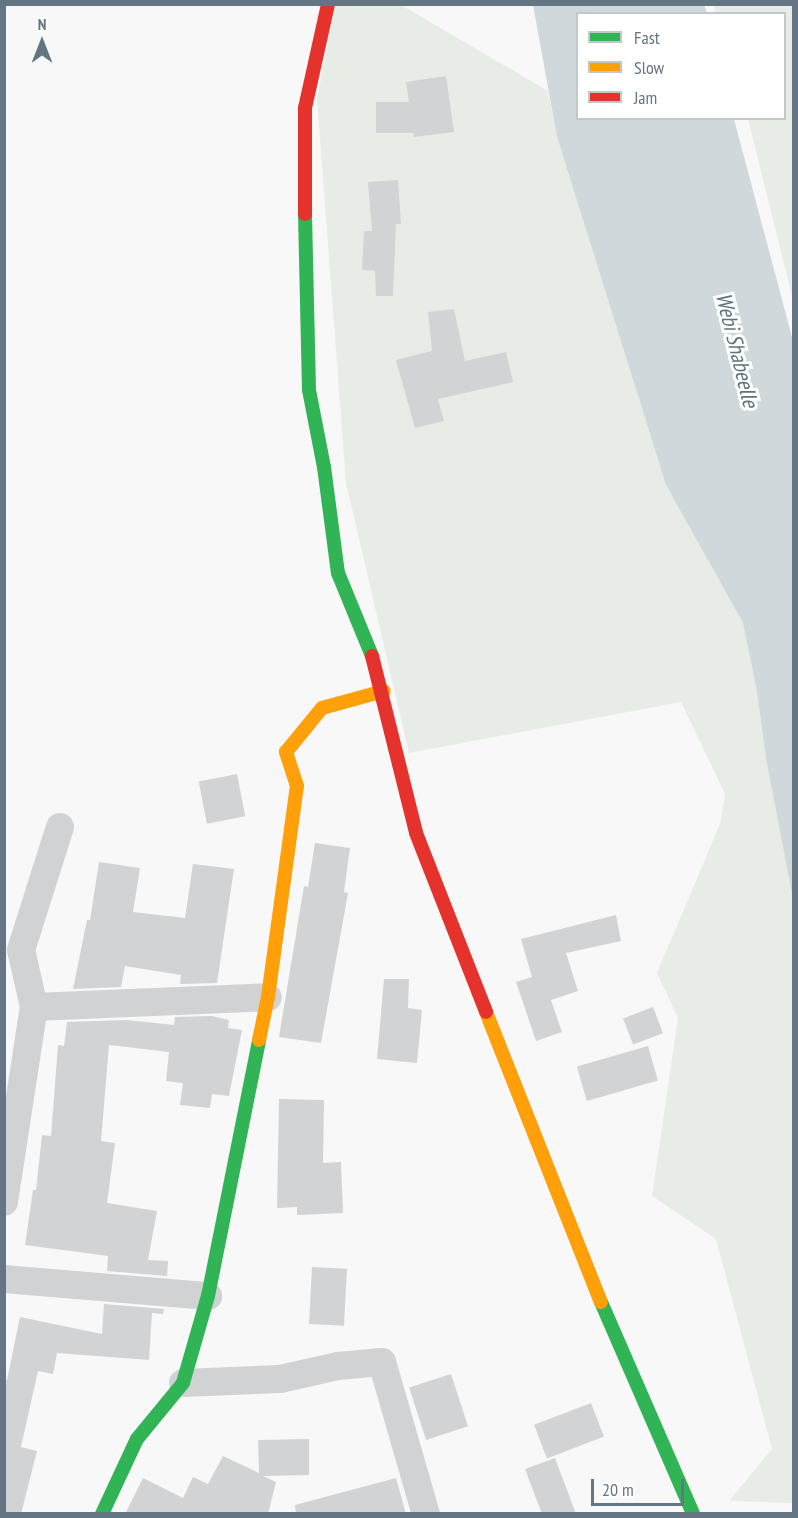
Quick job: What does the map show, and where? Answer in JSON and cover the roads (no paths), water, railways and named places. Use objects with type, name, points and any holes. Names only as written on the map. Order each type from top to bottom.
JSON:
[{"type":"street","points":[[328,4],[305,108],[309,390],[324,467],[338,573],[377,667],[416,833],[582,1260],[693,1514]]},
{"type":"street","points":[[102,1514],[137,1438],[183,1383],[208,1296],[268,997],[297,786],[286,752],[322,708],[384,691]]},
{"type":"street","points":[[4,1203],[34,1007],[21,950],[60,827]]},
{"type":"street","points":[[34,1007],[268,997]]},
{"type":"street","points":[[4,1279],[208,1296]]},
{"type":"street","points":[[183,1383],[280,1379],[338,1366],[382,1362],[426,1514]]},
{"type":"water","name":"Webi Shabeelle","points":[[533,5],[704,5],[707,12],[576,12],[576,120],[734,120],[793,341],[793,899],[743,623],[666,485],[557,137]]}]
